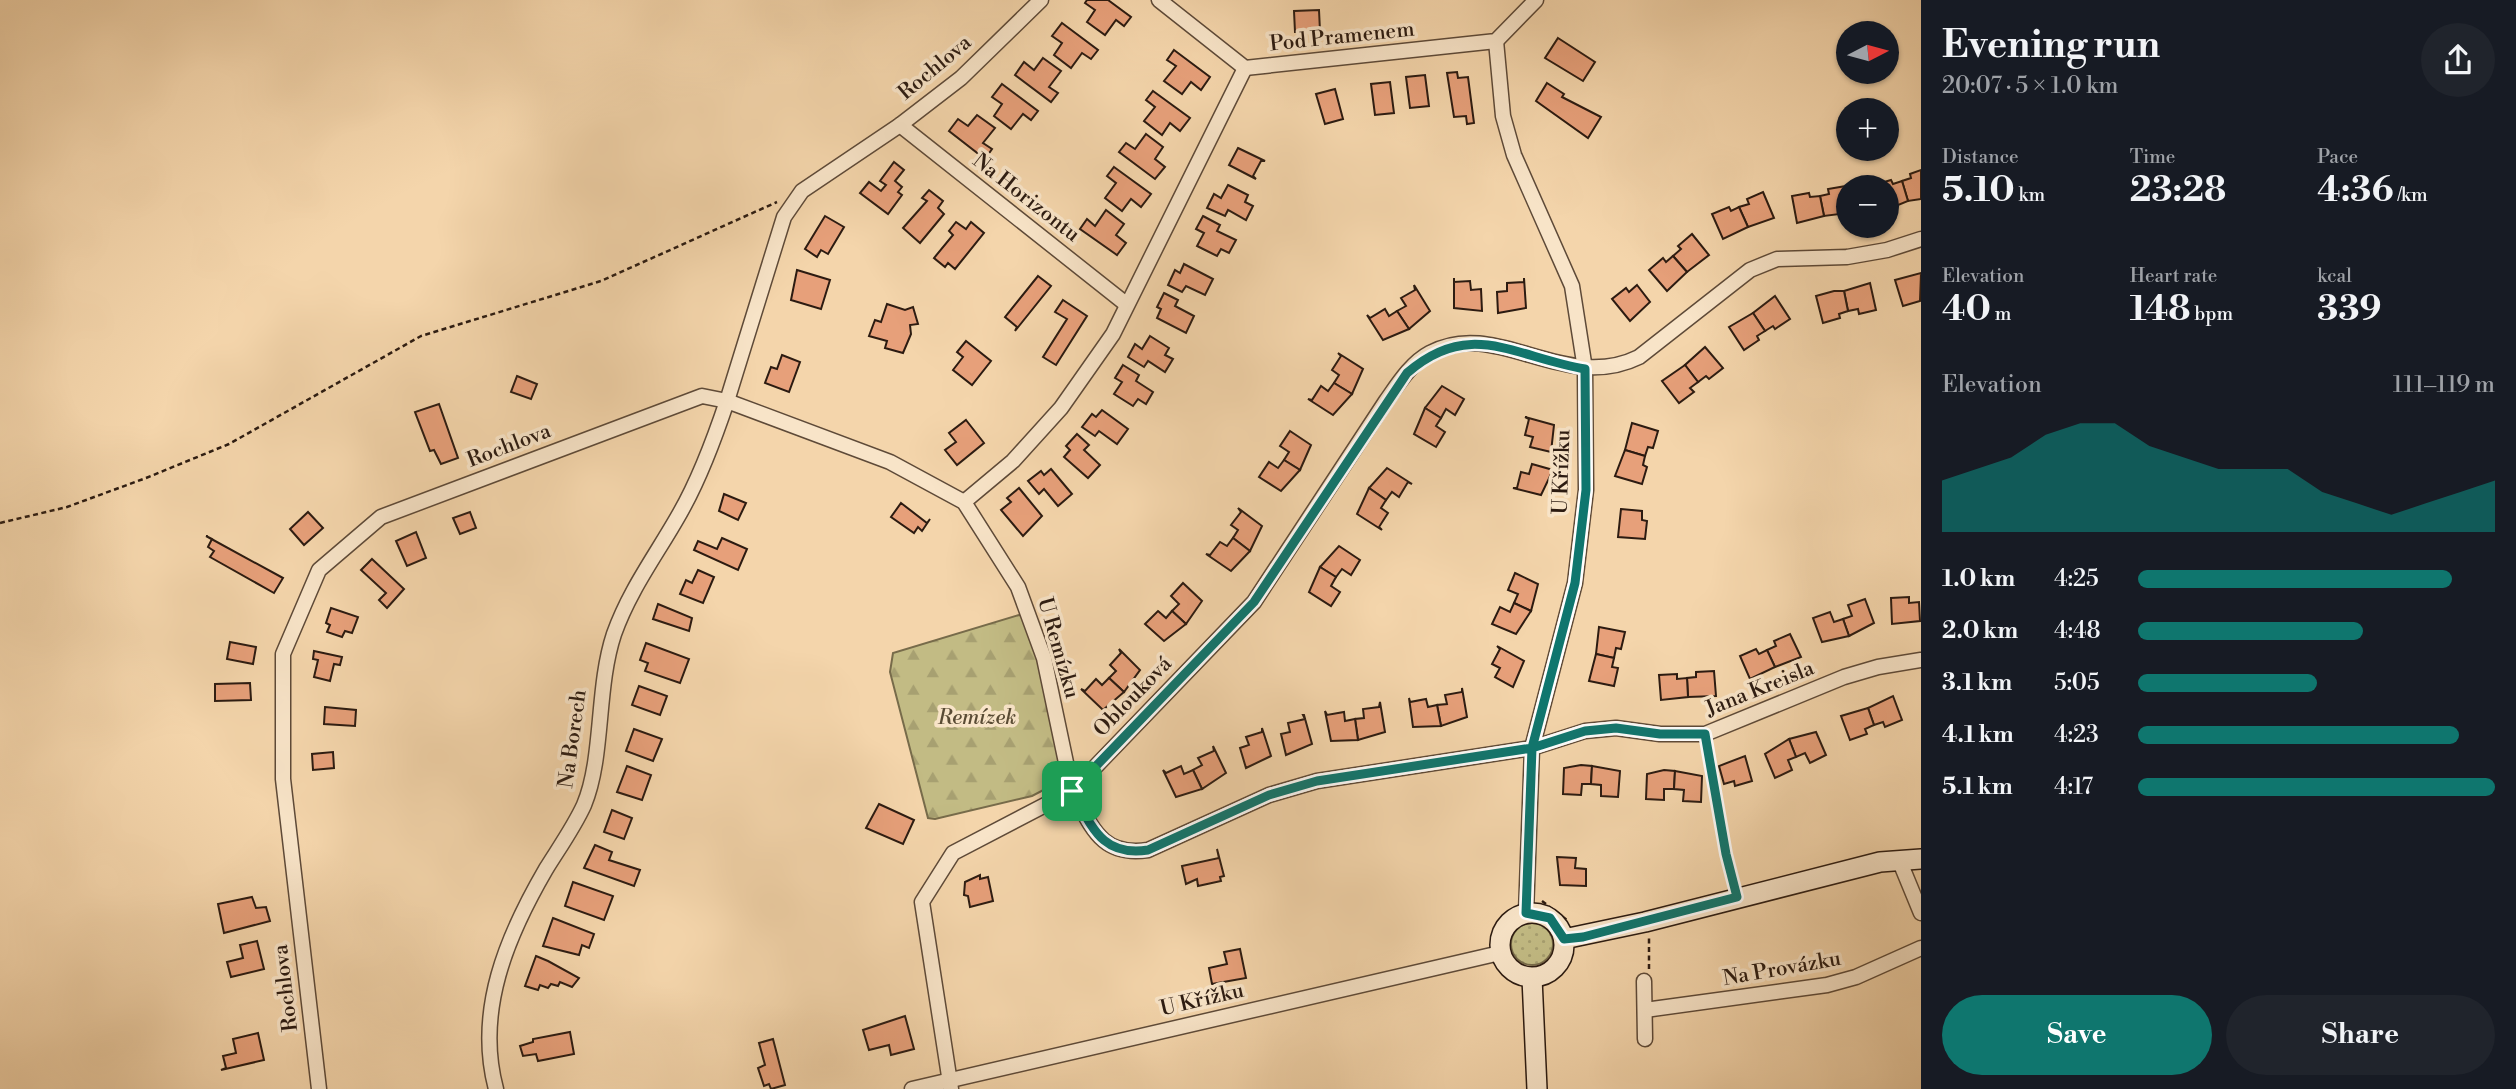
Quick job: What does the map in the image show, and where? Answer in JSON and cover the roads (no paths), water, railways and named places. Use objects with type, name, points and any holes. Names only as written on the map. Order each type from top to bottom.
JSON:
[{"type":"street","name":"Rochlova","points":[[319,1089],[283,779],[283,654],[318,570],[381,517],[702,396],[727,401],[784,216],[802,191],[900,125],[961,78],[1041,0]]},
{"type":"street","name":"Pod Pramenem","points":[[1159,0],[1245,68],[1496,41]]},
{"type":"street","points":[[1496,41],[1536,0]]},
{"type":"street","name":"U Křížku","points":[[1496,41],[1503,116],[1510,142],[1572,286],[1585,369],[1586,490],[1575,583],[1532,748],[1532,905]]},
{"type":"street","points":[[964,502],[1013,461],[1060,408],[1113,334],[1245,68]]},
{"type":"street","name":"Na Horizontu","points":[[900,125],[1126,304]]},
{"type":"street","points":[[1585,369],[1618,367],[1639,357],[1750,270],[1777,259],[1847,257],[1887,250],[1921,239]]},
{"type":"street","name":"Oblouková","points":[[1072,791],[1254,602],[1386,401],[1407,373],[1429,353],[1457,344],[1484,344],[1585,369]]},
{"type":"street","name":"U Remízku","points":[[727,401],[890,462],[964,502],[1018,587],[1044,658],[1072,791]]},
{"type":"street","name":"Na Borech","points":[[496,1089],[491,1069],[488,1013],[505,953],[536,887],[584,804],[593,767],[600,690],[613,636],[629,595],[680,513],[709,453],[727,401]]},
{"type":"street","name":"Jana Kreisla","points":[[1532,748],[1585,731],[1616,728],[1660,734],[1705,734],[1844,677],[1878,667],[1921,660]]},
{"type":"street","points":[[951,1084],[922,902],[953,853],[1072,791],[1097,834],[1109,846],[1129,852],[1148,850],[1269,795],[1317,781],[1532,748]]},
{"type":"street","points":[[1570,932],[1557,966],[1541,976],[1532,978],[1511,971],[1500,953],[1500,942],[1508,923],[1532,905],[1570,932],[1596,934],[1880,862],[1921,859]]},
{"type":"street","points":[[1900,862],[1921,913]]},
{"type":"street","name":"Na Provázku","points":[[1645,1010],[1827,985],[1856,976],[1921,948]]},
{"type":"street","name":"U Křížku","points":[[912,1089],[951,1084],[1500,953]]},
{"type":"street","points":[[1532,978],[1537,1089]]},
{"type":"street","points":[[1644,981],[1645,1039]]},
{"type":"park label","name":"Remízek","points":[[977,718]]}]
